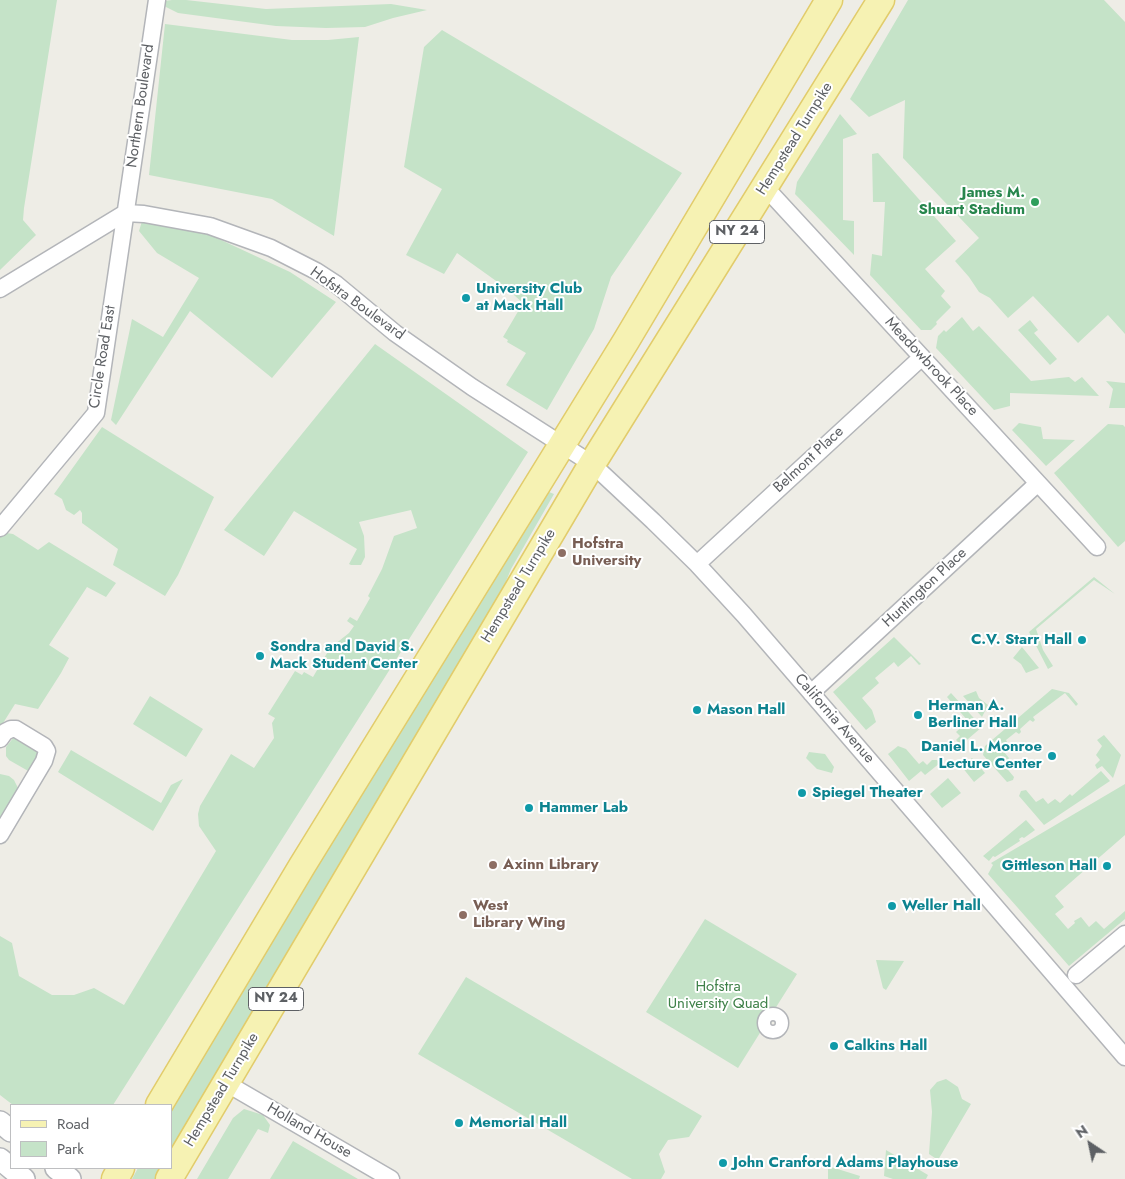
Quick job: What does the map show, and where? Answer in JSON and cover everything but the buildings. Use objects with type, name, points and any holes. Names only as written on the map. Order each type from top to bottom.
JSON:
[{"type":"main road","name":"NY 24","points":[[160,1104],[302,866],[564,445],[705,212],[829,0]]},
{"type":"main road","name":"Hempstead Turnpike","points":[[169,1179],[592,464],[881,0]]},
{"type":"street","name":"Northern Boulevard","points":[[125,213],[157,0]]},
{"type":"street","name":"Meadowbrook Place","points":[[765,187],[1098,547]]},
{"type":"street","points":[[0,289],[125,213]]},
{"type":"street","name":"Hofstra Boulevard","points":[[125,213],[144,214],[210,226],[271,248],[336,284],[396,333],[472,387],[564,445]]},
{"type":"street","name":"Circle Road East","points":[[0,528],[96,413],[125,213]]},
{"type":"street","name":"Belmont Place","points":[[697,564],[922,357]]},
{"type":"street","name":"California Avenue","points":[[564,445],[592,464],[654,520],[697,564],[811,693],[1125,1057]]},
{"type":"street","name":"Huntington Place","points":[[811,693],[1038,483]]},
{"type":"street","points":[[0,739],[4,732],[16,729],[44,746],[47,751],[44,761],[0,835]]},
{"type":"street","points":[[1076,975],[1125,934]]},
{"type":"street","name":"Holland House","points":[[226,1083],[391,1179]]},
{"type":"street","points":[[0,1122],[10,1130]]},
{"type":"street","points":[[0,1159],[10,1167]]},
{"type":"street","points":[[12,1169],[24,1179]]},
{"type":"street","points":[[57,1169],[70,1179]]},
{"type":"green space","points":[[0,0],[57,0],[24,208],[23,220],[36,235],[0,270]]},
{"type":"green space","points":[[172,0],[266,9],[391,4],[427,10],[365,27],[326,28],[276,26],[178,13],[156,2]]},
{"type":"green space","name":"James M. Shuart Stadium","points":[[908,0],[1104,0],[1125,22],[1125,334],[1108,315],[1078,343],[1033,296],[1008,318],[990,298],[979,292],[955,261],[979,238],[903,158],[905,100],[869,117],[850,99]]},
{"type":"green space","points":[[165,24],[292,40],[328,40],[359,37],[334,236],[272,199],[149,175]]},
{"type":"green space","points":[[442,30],[682,173],[611,277],[594,329],[547,410],[506,385],[526,353],[507,342],[508,340],[503,337],[523,303],[506,288],[457,253],[444,274],[406,255],[442,189],[404,167],[424,47]]},
{"type":"green space","points":[[840,114],[857,134],[843,139],[843,220],[854,221],[854,255],[795,194],[797,182]]},
{"type":"green space","points":[[878,153],[956,241],[925,269],[945,291],[941,296],[951,307],[931,330],[921,330],[870,275],[872,254],[882,256],[885,202],[873,202],[872,154]]},
{"type":"green space","points":[[143,218],[206,233],[290,272],[336,302],[272,378],[190,311],[116,425],[111,420],[132,319],[163,337],[199,278],[157,253],[139,231]]},
{"type":"green space","points":[[962,317],[973,331],[979,326],[1031,381],[1069,377],[1075,382],[1082,377],[1099,396],[1010,393],[1010,406],[994,410],[936,348],[938,336],[944,330],[946,332]]},
{"type":"green space","points":[[1030,320],[1038,330],[1034,333],[1057,359],[1050,365],[1018,330]]},
{"type":"green space","points":[[375,344],[528,452],[114,1104],[12,1104],[0,1095],[0,936],[12,943],[19,976],[52,995],[74,995],[94,988],[124,1005],[216,851],[199,826],[198,814],[200,806],[231,754],[254,768],[274,738],[272,723],[275,718],[268,714],[295,671],[302,675],[304,672],[313,677],[330,648],[349,633],[354,626],[347,621],[350,617],[357,621],[370,598],[368,596],[382,569],[394,536],[417,528],[411,510],[359,522],[364,536],[365,557],[361,565],[349,564],[357,549],[294,511],[264,556],[224,530]]},
{"type":"green space","points":[[1106,381],[1125,383],[1125,408],[1109,408],[1113,389]]},
{"type":"green space","points":[[1019,423],[1041,427],[1043,439],[1075,440],[1046,466],[1012,430]]},
{"type":"green space","points":[[1108,424],[1123,425],[1125,427],[1125,541],[1118,547],[1054,473]]},
{"type":"green space","points":[[102,427],[214,497],[178,575],[165,596],[113,565],[118,549],[82,523],[82,513],[80,510],[74,515],[66,510],[62,499],[54,494]]},
{"type":"green space","points":[[549,492],[554,494],[511,569],[486,631],[172,1154],[172,1107],[298,891]]},
{"type":"green space","points":[[0,532],[13,534],[38,550],[49,542],[116,583],[106,597],[87,587],[49,645],[69,658],[61,673],[38,709],[15,704],[0,728]]},
{"type":"green space","points":[[1094,577],[1115,594],[1094,580],[1036,629],[1043,650],[1053,666],[1048,669],[1029,632]]},
{"type":"green space","points":[[894,637],[921,664],[919,665],[911,656],[898,667],[894,662],[875,678],[879,683],[862,698],[872,710],[876,722],[866,730],[833,692]]},
{"type":"green space","points":[[1022,647],[1039,668],[1026,673],[1021,664],[1013,658]]},
{"type":"green space","points":[[1052,689],[1069,693],[1078,704],[1076,706],[1065,693],[1033,717],[1035,720],[1033,722],[1030,720],[1020,729],[1021,732],[1019,734],[1016,732],[1006,740],[1010,748],[1004,752],[1009,758],[1004,765],[1014,777],[1013,780],[1007,782],[983,755],[985,746]]},
{"type":"green space","points":[[976,691],[979,698],[988,705],[982,717],[963,696]]},
{"type":"green space","points":[[951,693],[982,727],[961,745],[956,740],[960,736],[956,732],[968,721],[947,697]]},
{"type":"green space","points":[[150,696],[203,729],[186,757],[133,724]]},
{"type":"green space","points":[[1104,735],[1121,755],[1113,778],[1102,766],[1097,769],[1095,765],[1100,760],[1096,755],[1102,746],[1097,740]]},
{"type":"green space","points":[[14,737],[43,749],[30,772],[9,760],[6,756],[6,747]]},
{"type":"green space","points":[[898,746],[906,749],[919,764],[923,761],[927,765],[932,760],[937,760],[940,763],[925,775],[921,771],[909,781],[888,754]]},
{"type":"green space","points":[[71,750],[161,803],[171,785],[183,779],[153,831],[58,772]]},
{"type":"green space","points":[[809,752],[825,754],[834,767],[832,773],[817,769],[806,758]]},
{"type":"green space","points":[[972,758],[985,773],[974,782],[962,767]]},
{"type":"green space","points":[[1101,771],[1110,781],[1044,825],[1019,796],[1021,791],[1026,790],[1036,802],[1043,798],[1048,804],[1055,799],[1060,803],[1070,794],[1072,796]]},
{"type":"green space","points":[[0,774],[9,776],[14,780],[20,792],[0,830]]},
{"type":"green space","points":[[948,778],[961,793],[942,808],[930,794]]},
{"type":"green space","points":[[1125,784],[1125,835],[1055,896],[1064,907],[1055,914],[1068,929],[1075,923],[1074,921],[1081,917],[1089,927],[1096,921],[1104,929],[1125,911],[1125,919],[1069,966],[988,874],[993,865],[991,863]]},
{"type":"green space","points":[[1026,820],[1035,830],[995,857],[993,856],[989,861],[983,856]]},
{"type":"green space","name":"Hofstra University Quad","points":[[705,919],[797,974],[773,1012],[763,1019],[763,1028],[738,1068],[646,1012]]},
{"type":"green space","points":[[876,960],[904,961],[886,990],[883,988]]},
{"type":"green space","points":[[466,977],[702,1116],[689,1137],[668,1140],[659,1154],[665,1172],[661,1179],[632,1179],[418,1054]]},
{"type":"green space","points":[[946,1079],[958,1087],[962,1099],[971,1104],[938,1160],[929,1154],[932,1112],[930,1090],[937,1082]]},
{"type":"green space","points":[[244,1109],[263,1115],[270,1125],[268,1133],[258,1129],[228,1179],[197,1179],[233,1118]]},
{"type":"green space","points":[[293,1141],[358,1179],[270,1179]]},
{"type":"green space","points":[[886,1150],[928,1175],[926,1179],[893,1179],[884,1176]]},
{"type":"green space","points":[[828,1166],[860,1176],[859,1179],[828,1179]]},
{"type":"green space","points":[[137,1169],[163,1169],[157,1179],[132,1179]]},
{"type":"place","name":"James M. Shuart Stadium","points":[[1035,202]]},
{"type":"place","name":"University Club at Mack Hall","points":[[466,298]]},
{"type":"place","name":"Hofstra University","points":[[562,553]]},
{"type":"place","name":"C.V. Starr Hall","points":[[1082,640]]},
{"type":"place","name":"Sondra and David S. Mack Student Center","points":[[260,656]]},
{"type":"place","name":"Mason Hall","points":[[697,710]]},
{"type":"place","name":"Herman A. Berliner Hall","points":[[918,715]]},
{"type":"place","name":"Daniel L. Monroe Lecture Center","points":[[1052,756]]},
{"type":"place","name":"Spiegel Theater","points":[[802,793]]},
{"type":"place","name":"Hammer Lab","points":[[529,808]]},
{"type":"place","name":"Axinn Library","points":[[493,865]]},
{"type":"place","name":"Gittleson Hall","points":[[1107,866]]},
{"type":"place","name":"Weller Hall","points":[[892,906]]},
{"type":"place","name":"West Library Wing","points":[[463,915]]},
{"type":"place","name":"Calkins Hall","points":[[834,1046]]},
{"type":"place","name":"Memorial Hall","points":[[459,1123]]},
{"type":"place","name":"John Cranford Adams Playhouse","points":[[723,1163]]}]
